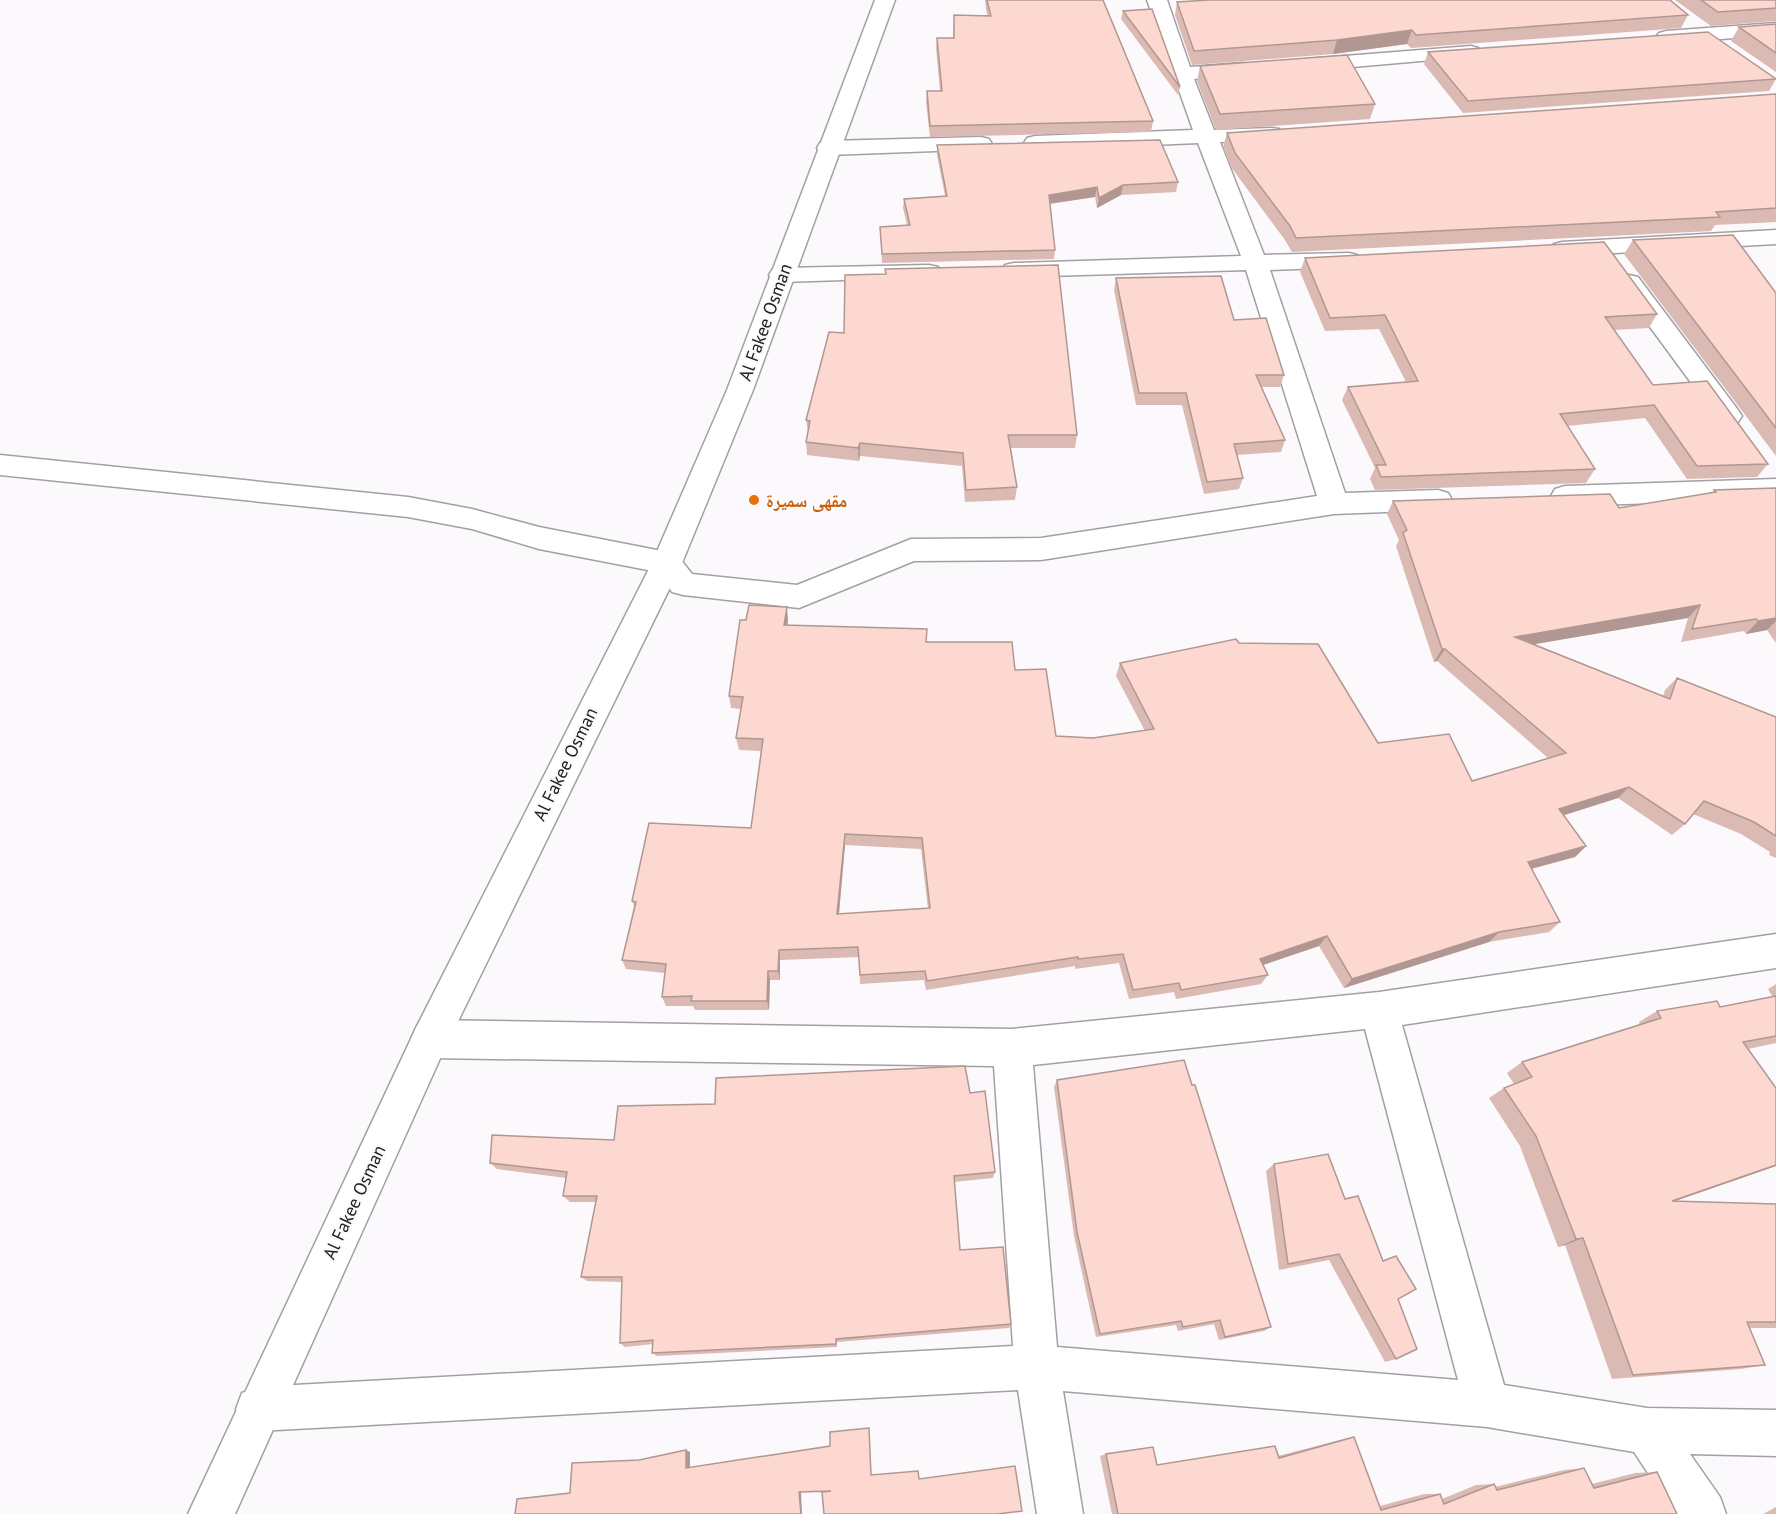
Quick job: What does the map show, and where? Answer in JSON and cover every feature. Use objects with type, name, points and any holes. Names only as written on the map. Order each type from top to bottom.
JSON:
[{"type":"street","name":"Al Fakee Osman","points":[[211,1514],[430,1039],[667,563],[740,390],[828,148],[885,0]]},
{"type":"street","points":[[1182,2],[1157,2],[1182,74],[1256,264],[1335,504]]},
{"type":"street","points":[[1676,14],[1730,54]]},
{"type":"street","points":[[1644,39],[1776,29]]},
{"type":"street","points":[[1289,66],[1490,51]]},
{"type":"street","points":[[1182,74],[1265,68]]},
{"type":"street","points":[[828,148],[1208,138],[1290,133]]},
{"type":"street","points":[[1534,250],[1776,237]]},
{"type":"street","points":[[1604,247],[1742,434]]},
{"type":"street","points":[[995,270],[1256,264],[1372,258]]},
{"type":"street","points":[[781,275],[947,271]]},
{"type":"street","points":[[0,465],[408,507],[472,519],[539,538],[667,563],[682,584],[799,597],[911,550],[1041,549],[1335,504],[1466,499]]},
{"type":"street","points":[[1537,497],[1776,489]]},
{"type":"street","points":[[430,1039],[1011,1048],[1379,1010],[1776,951]]},
{"type":"street","points":[[1379,1010],[1487,1405]]},
{"type":"street","points":[[1011,1048],[1037,1367],[1060,1514]]},
{"type":"street","points":[[258,1409],[1037,1367],[1487,1405],[1647,1431],[1776,1433]]},
{"type":"street","points":[[1647,1431],[1703,1514]]},
{"type":"building","points":[[987,0],[1103,0],[1153,121],[930,126],[927,91],[942,91],[937,38],[954,38],[954,15],[991,16]]},
{"type":"building","points":[[1209,0],[1670,0],[1688,15],[1416,35],[1412,30],[1337,40],[1194,51],[1177,2]]},
{"type":"building","points":[[1701,0],[1776,0],[1776,8],[1718,12]]},
{"type":"building","points":[[1152,9],[1180,87],[1123,11]]},
{"type":"building","points":[[1776,24],[1776,53],[1739,27]]},
{"type":"building","points":[[1708,32],[1776,79],[1468,101],[1428,52]]},
{"type":"building","points":[[1347,55],[1375,104],[1220,114],[1200,66]]},
{"type":"building","points":[[1776,94],[1776,208],[1716,212],[1720,217],[1296,238],[1290,226],[1235,153],[1227,133]]},
{"type":"building","points":[[1160,140],[1178,182],[1123,185],[1099,198],[1097,187],[1049,195],[1055,250],[882,254],[880,227],[910,225],[904,199],[947,196],[937,145]]},
{"type":"building","points":[[1733,235],[1776,293],[1776,428],[1633,240]]},
{"type":"building","points":[[1604,242],[1657,314],[1605,317],[1653,385],[1707,381],[1768,464],[1697,466],[1654,405],[1560,414],[1595,469],[1381,477],[1376,465],[1386,465],[1348,387],[1418,381],[1385,315],[1330,318],[1305,258]]},
{"type":"building","points":[[1058,265],[1077,435],[1008,435],[1017,487],[966,490],[963,453],[860,443],[858,448],[806,442],[810,421],[806,420],[829,332],[844,333],[845,275],[886,274],[885,269]]},
{"type":"building","points":[[1221,276],[1234,320],[1266,318],[1284,375],[1256,375],[1285,440],[1234,444],[1243,478],[1207,482],[1186,393],[1139,393],[1116,278]]},
{"type":"building","points":[[1776,488],[1776,618],[1692,629],[1700,605],[1515,637],[1670,699],[1677,678],[1776,717],[1776,836],[1754,822],[1704,801],[1685,824],[1629,787],[1559,809],[1586,846],[1528,862],[1560,922],[1499,932],[1352,979],[1327,936],[1260,959],[1268,975],[1181,990],[1179,983],[1133,990],[1123,954],[1078,959],[1078,957],[927,981],[925,971],[860,975],[858,947],[779,950],[778,971],[768,971],[767,1001],[691,1001],[692,996],[662,997],[666,964],[622,960],[636,902],[632,901],[649,823],[751,828],[763,739],[736,738],[743,697],[729,696],[740,620],[746,620],[749,605],[787,607],[784,625],[927,629],[926,642],[1012,642],[1015,670],[1046,669],[1056,736],[1093,738],[1154,729],[1120,663],[1236,639],[1239,643],[1318,644],[1378,743],[1449,734],[1472,781],[1566,753],[1445,649],[1442,649],[1403,533],[1407,530],[1393,501],[1610,494],[1619,508],[1716,492],[1714,490]],"holes":[[[845,834],[922,838],[930,908],[837,914]]]},
{"type":"building","points":[[1776,996],[1776,1036],[1743,1042],[1776,1088],[1776,1165],[1672,1201],[1776,1204],[1776,1322],[1747,1322],[1765,1365],[1633,1375],[1583,1238],[1576,1239],[1536,1136],[1504,1088],[1532,1077],[1522,1062],[1661,1018],[1657,1011],[1717,1001],[1720,1007]]},
{"type":"building","points":[[1184,1060],[1192,1085],[1195,1085],[1271,1327],[1225,1337],[1220,1320],[1183,1327],[1181,1321],[1100,1334],[1077,1232],[1057,1080]]},
{"type":"building","points":[[965,1066],[970,1093],[985,1091],[995,1172],[954,1176],[960,1250],[1003,1247],[1011,1324],[836,1339],[836,1344],[652,1353],[653,1340],[620,1343],[622,1277],[581,1277],[597,1196],[563,1196],[567,1172],[490,1163],[492,1135],[614,1140],[618,1106],[715,1104],[716,1078]]},
{"type":"building","points":[[1328,1154],[1345,1199],[1358,1196],[1383,1261],[1396,1256],[1416,1289],[1398,1299],[1417,1349],[1396,1359],[1339,1254],[1288,1264],[1274,1164]]},
{"type":"building","points":[[869,1428],[871,1475],[918,1471],[919,1479],[1015,1466],[1022,1511],[997,1514],[824,1514],[822,1492],[831,1491],[799,1492],[801,1514],[515,1514],[517,1499],[570,1493],[572,1463],[639,1460],[686,1450],[686,1468],[830,1446],[830,1432]]},
{"type":"building","points":[[1354,1437],[1381,1510],[1440,1494],[1444,1504],[1494,1484],[1497,1490],[1584,1468],[1594,1488],[1657,1472],[1677,1514],[1118,1514],[1106,1454],[1153,1447],[1157,1465],[1275,1446],[1279,1458]]},
{"type":"place","name":"مقهى سميرة","points":[[754,500]]}]
